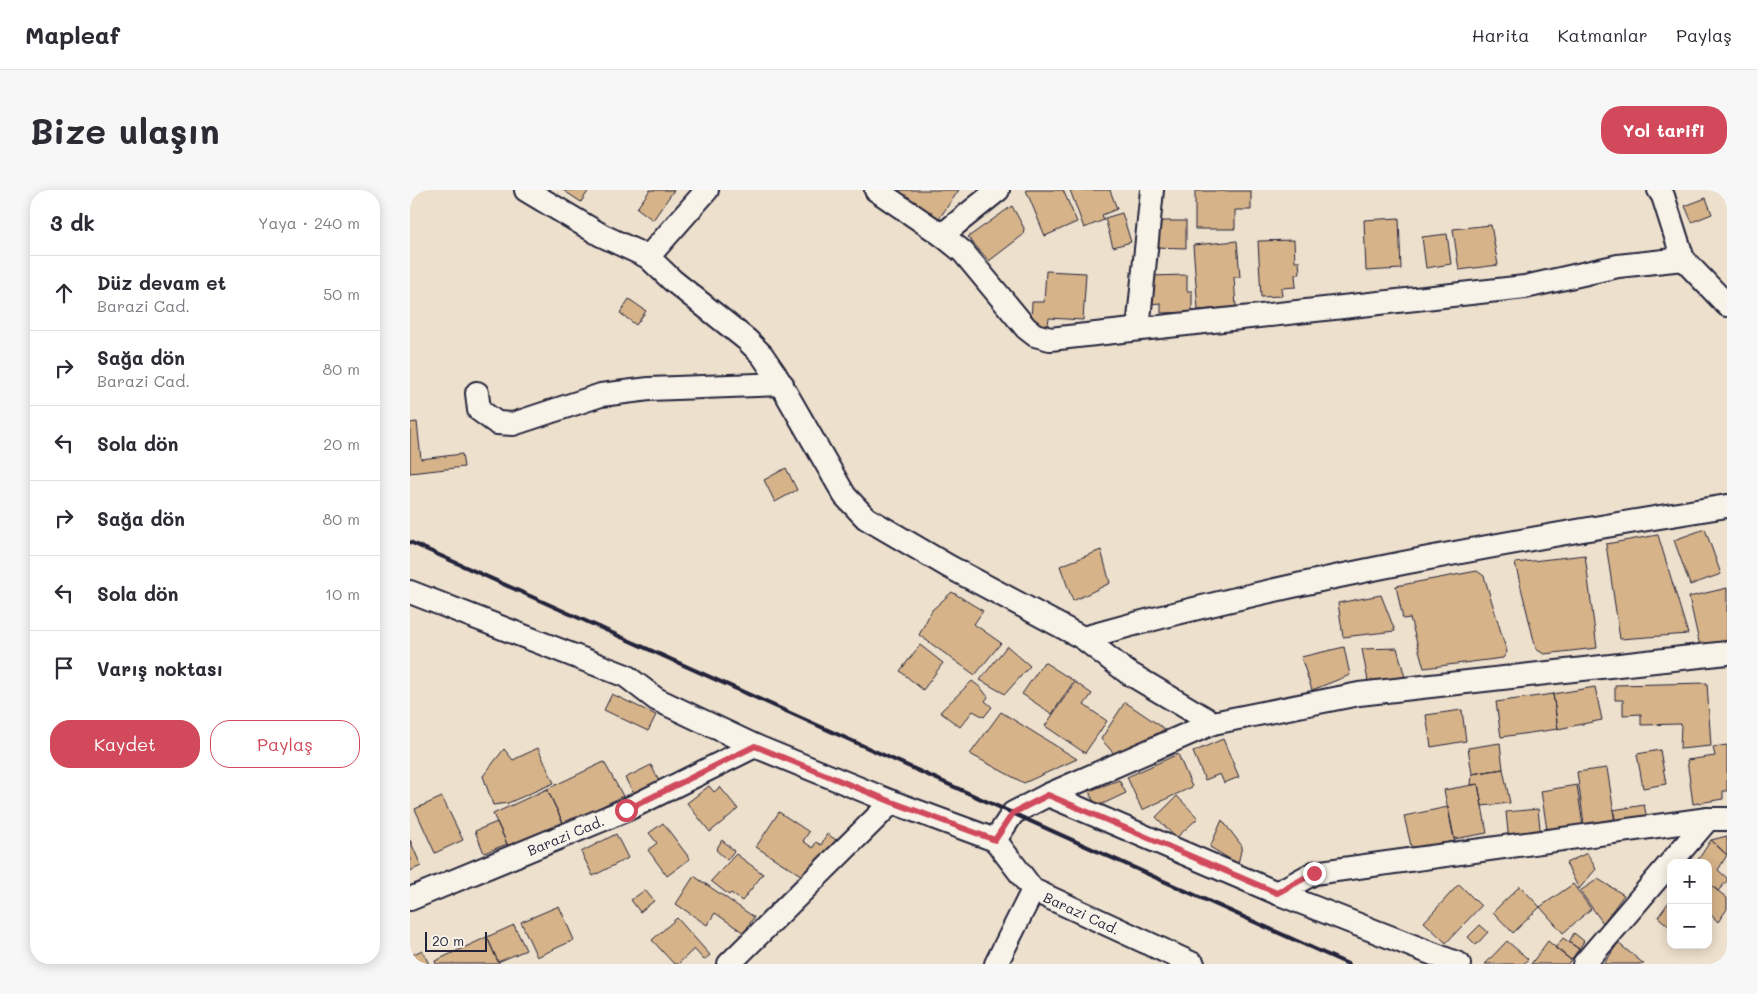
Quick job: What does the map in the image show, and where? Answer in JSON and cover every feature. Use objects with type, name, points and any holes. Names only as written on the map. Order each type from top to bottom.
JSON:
[{"type":"street","points":[[526,190],[601,235],[648,257],[672,280],[747,340],[762,355],[782,384],[845,496],[866,518],[940,561],[1083,638],[1127,672],[1213,723]]},
{"type":"street","points":[[648,257],[708,190]]},
{"type":"street","points":[[876,190],[942,235],[963,252],[1021,323],[1035,335],[1050,339],[1525,287],[1618,266],[1683,259]]},
{"type":"street","points":[[942,235],[998,190]]},
{"type":"street","points":[[1138,329],[1152,190]]},
{"type":"street","points":[[1666,192],[1683,259],[1727,305]]},
{"type":"street","points":[[477,393],[479,410],[497,423],[513,424],[601,395],[649,389],[782,384]]},
{"type":"street","points":[[1083,638],[1195,607],[1509,542],[1727,506]]},
{"type":"street","points":[[410,592],[626,676],[656,699],[755,746],[892,802],[995,840],[1013,813],[1048,795],[1213,723],[1359,694],[1727,653]]},
{"type":"street","name":"Barazi Cad.","points":[[410,900],[626,810],[755,746]]},
{"type":"street","points":[[1048,795],[1277,893],[1459,964]]},
{"type":"street","points":[[729,964],[892,802]]},
{"type":"street","points":[[1277,893],[1314,873],[1717,819]]},
{"type":"street","points":[[1584,964],[1717,819]]},
{"type":"street","name":"Barazi Cad.","points":[[995,840],[1033,890],[1193,964]]},
{"type":"street","points":[[996,964],[1033,890]]},
{"type":"building","points":[[563,190],[589,190],[581,202]]},
{"type":"building","points":[[650,190],[674,190],[653,220],[637,208]]},
{"type":"building","points":[[890,190],[959,190],[936,223]]},
{"type":"building","points":[[1026,190],[1063,190],[1077,222],[1045,236]]},
{"type":"building","points":[[1070,190],[1110,190],[1117,209],[1102,215],[1104,220],[1084,228]]},
{"type":"building","points":[[1195,191],[1251,191],[1251,210],[1235,210],[1235,229],[1195,229]]},
{"type":"building","points":[[1706,198],[1712,214],[1692,222],[1685,206]]},
{"type":"building","points":[[1012,206],[1024,228],[1023,235],[989,261],[968,237]]},
{"type":"building","points":[[1122,213],[1131,242],[1113,247],[1105,218]]},
{"type":"building","points":[[1399,218],[1401,269],[1366,271],[1364,220]]},
{"type":"building","points":[[1154,221],[1186,221],[1186,248],[1153,247]]},
{"type":"building","points":[[1491,225],[1498,265],[1459,270],[1453,229]]},
{"type":"building","points":[[1447,234],[1451,264],[1426,268],[1422,237]]},
{"type":"building","points":[[1294,240],[1295,261],[1299,261],[1300,274],[1295,274],[1296,287],[1281,288],[1282,296],[1261,297],[1258,241]]},
{"type":"building","points":[[1237,241],[1240,277],[1234,277],[1236,307],[1198,310],[1193,245]]},
{"type":"building","points":[[1046,271],[1086,273],[1083,320],[1049,318],[1048,325],[1031,324],[1032,302],[1044,302]]},
{"type":"building","points":[[1187,275],[1187,291],[1192,291],[1192,312],[1161,313],[1161,303],[1150,304],[1149,276]]},
{"type":"building","points":[[629,299],[646,311],[636,325],[620,313]]},
{"type":"building","points":[[417,422],[421,459],[462,454],[464,467],[410,473],[410,423]]},
{"type":"building","points":[[786,468],[797,490],[775,502],[764,480]]},
{"type":"building","points":[[1705,529],[1721,574],[1690,585],[1674,540]]},
{"type":"building","points":[[1658,535],[1688,634],[1620,639],[1606,544]]},
{"type":"building","points":[[1101,550],[1110,583],[1073,601],[1060,566]]},
{"type":"building","points":[[1585,555],[1597,648],[1544,654],[1536,649],[1515,563]]},
{"type":"building","points":[[1477,571],[1484,576],[1507,652],[1503,658],[1424,668],[1410,618],[1403,619],[1396,586]]},
{"type":"building","points":[[1727,588],[1727,645],[1701,651],[1689,597]]},
{"type":"building","points":[[952,592],[983,611],[974,624],[1001,643],[975,675],[919,635],[932,610]]},
{"type":"building","points":[[1381,595],[1395,631],[1343,637],[1338,603]]},
{"type":"building","points":[[920,645],[943,663],[923,690],[900,671]]},
{"type":"building","points":[[1007,646],[1030,666],[1005,694],[980,680]]},
{"type":"building","points":[[1344,647],[1350,675],[1312,690],[1301,657]]},
{"type":"building","points":[[1397,648],[1408,688],[1370,692],[1362,649]]},
{"type":"building","points":[[1044,662],[1074,681],[1052,714],[1022,694]]},
{"type":"building","points":[[972,681],[988,697],[985,701],[992,707],[984,717],[973,711],[960,727],[940,712]]},
{"type":"building","points":[[1075,682],[1092,694],[1084,705],[1107,721],[1085,753],[1045,726]]},
{"type":"building","points":[[1707,683],[1711,746],[1680,749],[1681,724],[1641,725],[1641,714],[1623,715],[1623,700],[1615,700],[1615,685]]},
{"type":"building","points":[[1595,687],[1602,720],[1558,729],[1553,694]]},
{"type":"building","points":[[612,694],[656,715],[648,731],[604,710]]},
{"type":"building","points":[[1553,694],[1558,729],[1501,737],[1496,702]]},
{"type":"building","points":[[1125,702],[1165,729],[1116,756],[1101,739]]},
{"type":"building","points":[[1462,710],[1466,741],[1431,747],[1426,715]]},
{"type":"building","points":[[1001,712],[1077,759],[1024,783],[970,754]]},
{"type":"building","points":[[1223,739],[1239,777],[1224,783],[1220,774],[1205,780],[1193,752]]},
{"type":"building","points":[[1500,743],[1503,769],[1472,774],[1468,748]]},
{"type":"building","points":[[1727,745],[1727,791],[1723,791],[1723,799],[1693,804],[1687,760],[1715,756],[1713,747]]},
{"type":"building","points":[[538,748],[554,783],[508,803],[493,805],[483,776],[504,749],[513,760]]},
{"type":"building","points":[[1660,750],[1666,784],[1643,788],[1637,754]]},
{"type":"building","points":[[1178,754],[1192,787],[1142,810],[1127,777]]},
{"type":"building","points":[[604,762],[623,796],[564,825],[547,789]]},
{"type":"building","points":[[651,765],[659,781],[634,794],[625,778]]},
{"type":"building","points":[[1607,768],[1615,819],[1584,824],[1577,772]]},
{"type":"building","points":[[1503,769],[1510,803],[1482,806],[1478,784],[1471,785],[1472,774]]},
{"type":"building","points":[[1119,780],[1126,793],[1096,807],[1089,791]]},
{"type":"building","points":[[1478,784],[1487,833],[1454,839],[1444,790]]},
{"type":"building","points":[[1577,785],[1584,833],[1548,836],[1541,791]]},
{"type":"building","points":[[709,786],[714,792],[720,787],[738,809],[710,832],[687,803]]},
{"type":"building","points":[[547,789],[564,825],[510,850],[493,814]]},
{"type":"building","points":[[1177,796],[1198,818],[1176,838],[1156,817]]},
{"type":"building","points":[[442,797],[463,840],[435,853],[415,809]]},
{"type":"building","points":[[1644,805],[1648,822],[1616,828],[1613,810]]},
{"type":"building","points":[[1448,807],[1456,847],[1413,854],[1404,816]]},
{"type":"building","points":[[1538,809],[1541,838],[1509,842],[1506,812]]},
{"type":"building","points":[[779,812],[809,832],[803,841],[813,848],[816,842],[821,845],[827,834],[841,843],[804,877],[756,847]]},
{"type":"building","points":[[1222,820],[1242,846],[1238,864],[1210,847]]},
{"type":"building","points":[[497,822],[507,844],[484,853],[475,831]]},
{"type":"building","points":[[663,823],[690,859],[667,876],[648,850],[657,843],[649,833]]},
{"type":"building","points":[[616,834],[628,858],[593,876],[581,852]]},
{"type":"building","points":[[1727,836],[1727,855],[1711,840]]},
{"type":"building","points":[[410,840],[421,866],[410,871]]},
{"type":"building","points":[[722,840],[734,851],[727,860],[716,850]]},
{"type":"building","points":[[1711,840],[1727,855],[1718,870],[1727,878],[1727,881],[1718,891],[1712,886],[1712,859],[1699,859]]},
{"type":"building","points":[[1587,853],[1596,869],[1579,889],[1566,863]]},
{"type":"building","points":[[736,854],[763,874],[742,901],[731,893],[729,895],[711,881]]},
{"type":"building","points":[[694,876],[754,917],[744,933],[715,913],[707,925],[676,904]]},
{"type":"building","points":[[1598,879],[1624,895],[1603,923],[1580,891]]},
{"type":"building","points":[[1459,884],[1481,906],[1446,943],[1424,922]]},
{"type":"building","points":[[1573,884],[1591,909],[1563,933],[1540,907]]},
{"type":"building","points":[[1520,886],[1540,907],[1513,933],[1493,912]]},
{"type":"building","points":[[1712,886],[1727,898],[1727,909],[1718,922],[1712,916]]},
{"type":"building","points":[[645,890],[654,901],[640,912],[631,900]]},
{"type":"building","points":[[1667,905],[1667,925],[1658,917]]},
{"type":"building","points":[[559,906],[574,940],[537,957],[521,922]]},
{"type":"building","points":[[677,918],[710,955],[704,960],[694,949],[678,964],[674,964],[652,940]]},
{"type":"building","points":[[514,925],[526,950],[498,962],[487,937]]},
{"type":"building","points":[[1480,925],[1488,932],[1476,945],[1468,937]]},
{"type":"building","points":[[1574,933],[1584,941],[1579,949],[1569,942]]},
{"type":"building","points":[[487,937],[499,964],[436,964],[435,961]]},
{"type":"building","points":[[1563,938],[1579,949],[1571,960],[1555,948]]},
{"type":"building","points":[[1507,941],[1528,959],[1524,964],[1485,964]]},
{"type":"building","points":[[1548,941],[1571,960],[1568,964],[1531,964]]},
{"type":"building","points":[[1618,943],[1644,964],[1604,964]]},
{"type":"building","points":[[422,950],[429,964],[410,964],[410,956]]},
{"type":"railway","points":[[410,542],[1348,964]]},
{"type":"route","points":[[626,810],[755,746],[892,802],[995,840],[1013,813],[1048,795],[1277,893],[1314,873]]}]
